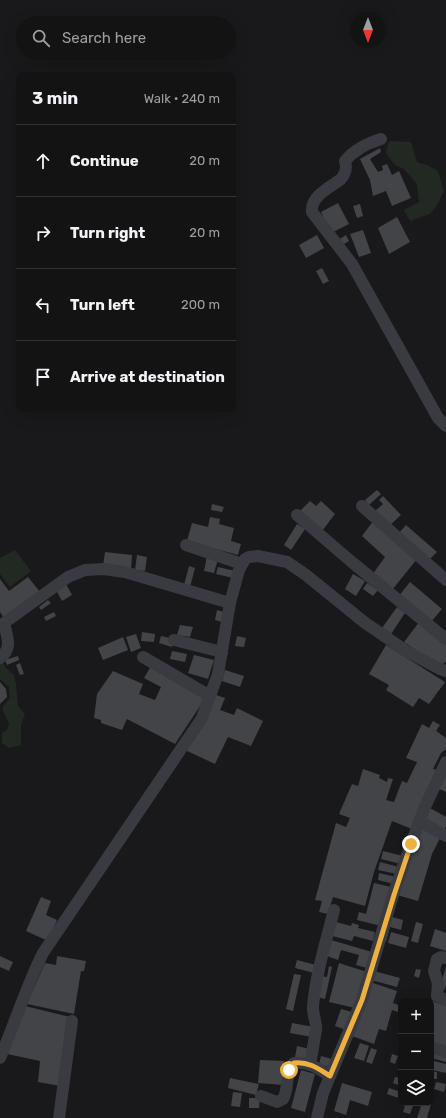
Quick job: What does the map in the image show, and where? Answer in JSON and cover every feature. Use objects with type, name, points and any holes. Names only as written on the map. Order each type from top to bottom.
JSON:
[{"type":"street","points":[[381,138],[355,151],[347,158],[345,161],[347,168],[345,175],[315,200],[312,212],[352,264],[438,418],[446,426]]},
{"type":"street","points":[[362,506],[446,580]]},
{"type":"street","points":[[297,515],[446,639]]},
{"type":"street","points":[[186,545],[242,564]]},
{"type":"street","points":[[0,1058],[18,1010],[44,953],[202,718],[218,674],[230,603],[242,564],[245,559],[258,556],[287,562],[306,575],[364,622],[406,651],[440,670],[446,671]]},
{"type":"street","points":[[0,658],[7,651],[9,645],[2,620],[68,577],[85,570],[103,569],[125,572],[230,603]]},
{"type":"street","points":[[174,640],[222,652]]},
{"type":"street","points":[[143,657],[210,696]]},
{"type":"street","points":[[317,1118],[320,1101],[362,1000],[394,895],[419,821],[446,762]]},
{"type":"street","points":[[419,821],[446,836]]},
{"type":"street","points":[[310,1065],[316,1030],[313,1011],[315,986],[334,910]]},
{"type":"street","points":[[446,958],[441,957],[437,959],[434,970],[438,983],[437,996],[446,1000]]},
{"type":"street","points":[[59,1118],[72,1021]]},
{"type":"street","points":[[434,1048],[446,1052]]},
{"type":"street","points":[[261,1096],[274,1102],[281,1102],[285,1096],[291,1066],[294,1063],[299,1062],[310,1065],[330,1076]]},
{"type":"shaded area","points":[[389,141],[411,142],[417,162],[438,171],[444,191],[437,205],[430,214],[410,221],[404,210],[419,202],[417,184],[404,169],[395,165],[386,153]]},
{"type":"shaded area","points":[[15,550],[31,571],[10,587],[0,574],[0,558]]},
{"type":"shaded area","points":[[2,661],[6,668],[14,675],[18,706],[25,714],[21,725],[21,745],[9,748],[2,743],[2,733],[7,730],[9,724],[3,711],[3,706],[10,698],[9,687],[0,679],[0,663]]},
{"type":"building","points":[[380,148],[381,152],[370,159],[378,172],[383,170],[382,166],[387,164],[392,175],[399,171],[411,198],[392,206],[386,191],[373,196],[370,180],[360,159]]},
{"type":"building","points":[[338,203],[349,224],[331,233],[321,212]]},
{"type":"building","points":[[360,204],[363,216],[357,218],[353,206]]},
{"type":"building","points":[[397,217],[410,242],[389,254],[378,228]]},
{"type":"building","points":[[363,230],[371,253],[359,257],[350,234]]},
{"type":"building","points":[[317,235],[324,248],[306,258],[299,245]]},
{"type":"building","points":[[346,235],[349,241],[341,246],[338,240]]},
{"type":"building","points":[[322,268],[329,281],[323,284],[316,271]]},
{"type":"building","points":[[377,490],[381,494],[369,505],[365,500]]},
{"type":"building","points":[[383,496],[401,515],[389,526],[375,511],[383,504],[379,500]]},
{"type":"building","points":[[310,501],[316,506],[321,501],[335,514],[322,531],[300,511]]},
{"type":"building","points":[[212,504],[224,507],[222,512],[211,510]]},
{"type":"building","points":[[210,517],[220,519],[219,524],[234,528],[231,541],[241,544],[238,555],[187,541],[192,523],[208,527]]},
{"type":"building","points":[[374,520],[417,559],[392,590],[372,575],[385,557],[362,536]]},
{"type":"building","points":[[297,524],[305,529],[291,550],[284,545]]},
{"type":"building","points":[[406,525],[437,552],[428,561],[398,534]]},
{"type":"building","points":[[105,552],[132,555],[131,569],[103,566]]},
{"type":"building","points":[[137,555],[147,557],[145,571],[135,570]]},
{"type":"building","points":[[207,556],[218,559],[214,573],[204,571]]},
{"type":"building","points":[[189,566],[195,568],[190,587],[184,585]]},
{"type":"building","points":[[218,567],[235,571],[233,578],[216,574]]},
{"type":"building","points":[[353,574],[365,581],[356,596],[345,589]]},
{"type":"building","points":[[28,577],[40,592],[4,618],[0,612],[0,579],[9,591]]},
{"type":"building","points":[[410,582],[442,609],[430,623],[398,597]]},
{"type":"building","points":[[367,583],[378,590],[373,596],[363,589]]},
{"type":"building","points":[[66,584],[72,595],[62,601],[56,590]]},
{"type":"building","points":[[48,600],[51,603],[41,610],[39,607]]},
{"type":"building","points":[[397,607],[405,613],[391,634],[382,628]]},
{"type":"building","points":[[217,610],[224,612],[222,622],[215,620]]},
{"type":"building","points":[[54,612],[56,616],[46,621],[44,617]]},
{"type":"building","points":[[420,621],[446,643],[446,663],[445,662],[440,667],[404,642]]},
{"type":"building","points":[[180,625],[193,627],[190,637],[177,635]]},
{"type":"building","points":[[142,632],[155,634],[154,642],[141,641]]},
{"type":"building","points":[[136,634],[141,648],[131,652],[126,637]]},
{"type":"building","points":[[161,636],[174,639],[172,647],[159,643]]},
{"type":"building","points":[[237,636],[246,638],[244,647],[235,646]]},
{"type":"building","points":[[123,637],[128,650],[103,660],[98,648]]},
{"type":"building","points":[[386,645],[445,682],[429,704],[419,698],[413,707],[386,690],[389,685],[369,674]]},
{"type":"building","points":[[172,651],[187,654],[185,662],[170,659]]},
{"type":"building","points":[[194,655],[214,660],[208,679],[188,673]]},
{"type":"building","points":[[18,656],[19,660],[7,665],[5,660]]},
{"type":"building","points":[[20,663],[24,674],[20,675],[16,665]]},
{"type":"building","points":[[151,666],[206,697],[175,744],[127,719],[122,730],[101,723],[101,720],[94,718],[97,694],[113,671],[143,684],[139,694],[155,700],[161,687],[144,678]]},
{"type":"building","points":[[225,670],[244,676],[240,687],[222,681]]},
{"type":"building","points":[[0,682],[6,689],[7,697],[0,704]]},
{"type":"building","points":[[216,695],[225,698],[220,710],[234,715],[237,708],[263,721],[251,746],[228,737],[215,764],[185,750]]},
{"type":"building","points":[[433,721],[440,725],[436,731],[446,738],[446,749],[441,753],[433,769],[438,770],[412,829],[392,821],[374,872],[365,906],[333,897],[328,914],[319,912],[322,901],[315,900],[336,823],[346,827],[350,818],[339,814],[352,784],[358,786],[363,769],[380,775],[379,778],[387,782],[388,778],[393,779],[386,800],[394,802],[402,781],[407,783],[417,762],[406,758],[422,724],[429,728]]},
{"type":"building","points":[[446,771],[446,792],[437,788]]},
{"type":"building","points":[[430,808],[446,817],[446,826],[444,831],[424,821]]},
{"type":"building","points":[[421,827],[441,836],[432,854],[418,901],[397,895]]},
{"type":"building","points":[[383,851],[403,856],[401,864],[381,859]]},
{"type":"building","points":[[380,862],[399,867],[397,874],[378,870]]},
{"type":"building","points":[[379,873],[396,877],[394,884],[378,880]]},
{"type":"building","points":[[374,883],[391,887],[381,926],[357,920],[359,912],[366,914]]},
{"type":"building","points":[[41,897],[51,901],[46,915],[57,920],[48,941],[26,931]]},
{"type":"building","points":[[389,916],[403,920],[401,930],[390,927],[386,942],[382,941]]},
{"type":"building","points":[[336,922],[351,926],[352,923],[359,925],[358,928],[375,932],[373,941],[354,936],[352,941],[332,936]]},
{"type":"building","points":[[416,922],[423,924],[418,943],[411,941]]},
{"type":"building","points":[[435,929],[446,933],[446,951],[430,946]]},
{"type":"building","points":[[391,932],[409,937],[406,948],[388,943]]},
{"type":"building","points":[[331,940],[372,952],[367,968],[356,965],[359,955],[341,950],[338,960],[327,956]]},
{"type":"building","points":[[0,956],[13,962],[9,971],[0,967]]},
{"type":"building","points":[[57,956],[86,961],[84,971],[81,971],[74,1014],[27,1004],[45,963],[56,965]]},
{"type":"building","points":[[297,960],[316,965],[314,973],[295,968]]},
{"type":"building","points":[[339,963],[367,972],[355,1008],[329,1002]]},
{"type":"building","points":[[329,966],[332,967],[325,999],[317,997],[321,976],[327,977]]},
{"type":"building","points":[[446,967],[446,985],[444,990],[439,988]]},
{"type":"building","points":[[416,969],[421,970],[419,978],[414,976]]},
{"type":"building","points":[[374,971],[400,978],[397,987],[371,980]]},
{"type":"building","points":[[294,974],[301,975],[293,1011],[286,1009]]},
{"type":"building","points":[[370,982],[397,991],[393,1003],[398,1005],[398,1012],[392,1010],[386,1031],[379,1029],[374,1044],[352,1036]]},
{"type":"building","points":[[434,1002],[446,1006],[446,1047],[434,1043]]},
{"type":"building","points":[[25,1006],[70,1017],[60,1086],[38,1082],[40,1061],[7,1054]]},
{"type":"building","points":[[341,1009],[352,1012],[346,1030],[335,1026]]},
{"type":"building","points":[[292,1023],[314,1027],[312,1037],[290,1033]]},
{"type":"building","points":[[360,1043],[369,1046],[364,1061],[354,1058]]},
{"type":"building","points":[[297,1046],[310,1049],[307,1060],[295,1057]]},
{"type":"building","points":[[371,1048],[377,1050],[372,1064],[366,1062]]},
{"type":"building","points":[[434,1052],[446,1055],[446,1062],[434,1059]]},
{"type":"building","points":[[392,1054],[398,1056],[395,1064],[390,1062]]},
{"type":"building","points":[[321,1056],[332,1059],[329,1067],[319,1064]]},
{"type":"building","points":[[260,1060],[284,1061],[283,1085],[258,1083]]},
{"type":"building","points":[[434,1061],[446,1064],[446,1073],[434,1070]]},
{"type":"building","points":[[301,1070],[315,1074],[305,1112],[291,1108]]},
{"type":"building","points":[[434,1072],[437,1072],[437,1079],[434,1079]]},
{"type":"building","points":[[395,1077],[398,1078],[398,1085],[393,1083]]},
{"type":"building","points":[[230,1078],[259,1084],[256,1095],[228,1088]]},
{"type":"building","points":[[436,1082],[446,1084],[444,1092],[434,1089]]},
{"type":"building","points":[[342,1083],[372,1092],[368,1106],[350,1100],[346,1115],[334,1111]]},
{"type":"building","points":[[389,1088],[398,1091],[398,1098],[387,1094]]},
{"type":"building","points":[[233,1092],[242,1093],[240,1107],[231,1106]]},
{"type":"building","points":[[249,1098],[260,1098],[259,1108],[249,1108]]},
{"type":"building","points":[[405,1106],[413,1106],[410,1114],[403,1112]]},
{"type":"building","points":[[421,1106],[430,1106],[427,1118],[417,1118]]},
{"type":"route","points":[[289,1070],[294,1063],[299,1062],[317,1068],[330,1076],[362,1000],[411,844]]}]
